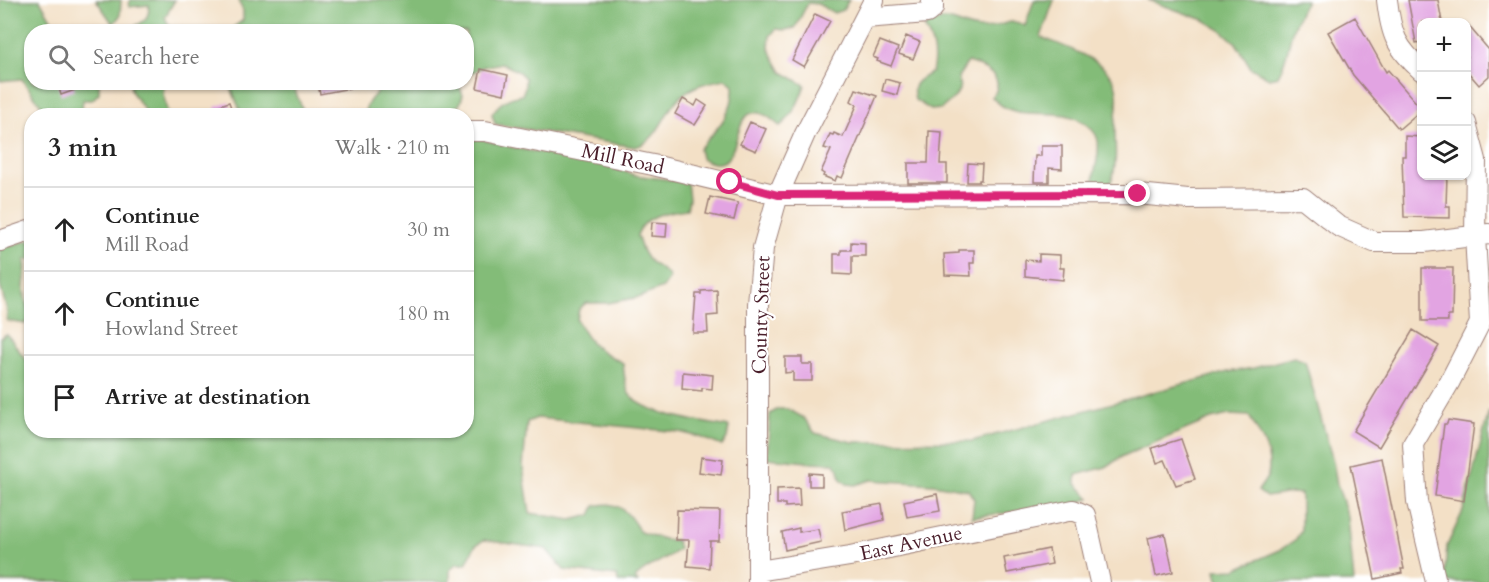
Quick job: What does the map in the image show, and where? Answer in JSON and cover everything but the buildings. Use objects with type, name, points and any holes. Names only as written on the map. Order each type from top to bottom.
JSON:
[{"type":"street","name":"County Street","points":[[758,576],[756,451],[758,304],[763,249],[778,195],[805,134],[874,0]]},
{"type":"street","points":[[865,18],[927,13],[933,8],[931,0]]},
{"type":"street","points":[[1387,0],[1390,26],[1402,53],[1417,66]]},
{"type":"street","points":[[1436,582],[1417,502],[1413,444],[1449,383],[1480,322],[1482,235],[1476,160],[1468,126]]},
{"type":"street","name":"Mill Road","points":[[474,131],[485,131],[620,158],[778,195],[1138,194],[1188,199],[1303,198],[1338,226],[1374,242],[1424,242],[1482,235]]},
{"type":"street","points":[[0,241],[24,233]]},
{"type":"street","name":"East Avenue","points":[[758,576],[1073,510],[1085,515],[1100,582]]},
{"type":"green space","points":[[0,0],[40,0],[54,24],[24,24],[24,82],[22,79],[0,81]]},
{"type":"green space","points":[[96,0],[121,0],[120,16],[113,24]]},
{"type":"green space","points":[[130,0],[175,0],[165,17],[168,24],[138,24],[147,16],[149,5],[129,7]]},
{"type":"green space","points":[[238,0],[849,0],[843,10],[834,13],[818,4],[808,3],[795,28],[776,29],[770,36],[769,47],[782,72],[805,85],[801,96],[792,113],[780,126],[765,115],[753,113],[745,118],[732,152],[726,160],[716,163],[701,158],[699,149],[728,113],[733,85],[726,79],[700,85],[683,94],[673,105],[655,134],[643,144],[635,147],[495,124],[492,114],[505,101],[522,95],[525,78],[502,63],[474,72],[474,24],[238,24],[243,20],[243,11]]},
{"type":"green space","points":[[1034,0],[1054,0],[1041,37],[1096,62],[1105,69],[1116,87],[1116,157],[1110,184],[1101,188],[1093,183],[1098,157],[1098,141],[1092,129],[1064,115],[1026,113],[1002,106],[992,97],[996,90],[996,79],[981,67],[968,62],[958,77],[960,88],[955,97],[941,109],[931,110],[915,100],[914,86],[932,72],[933,66],[932,43],[924,27],[942,20],[976,29],[1010,22],[1025,26]]},
{"type":"green space","points":[[1148,0],[1306,0],[1294,26],[1282,69],[1278,76],[1269,78],[1251,68],[1236,43],[1221,30],[1204,20]]},
{"type":"green space","points":[[30,90],[99,90],[92,100],[83,100],[82,108],[43,108]]},
{"type":"green space","points":[[132,90],[164,90],[166,108],[142,108]]},
{"type":"green space","points":[[232,90],[295,90],[302,108],[239,108]]},
{"type":"green space","points":[[379,90],[461,90],[463,95],[460,104],[455,108],[366,108]]},
{"type":"green space","points":[[474,139],[596,162],[634,175],[687,182],[689,199],[687,209],[651,218],[637,235],[646,257],[670,278],[663,288],[640,297],[608,303],[586,303],[579,309],[577,320],[595,346],[623,363],[628,392],[638,402],[676,417],[729,427],[727,438],[722,446],[679,432],[537,418],[527,422],[523,467],[530,513],[571,520],[591,515],[595,506],[611,504],[622,509],[640,532],[667,540],[676,540],[679,549],[639,574],[635,578],[638,582],[618,582],[617,576],[564,570],[546,549],[484,540],[475,546],[466,564],[456,564],[450,570],[450,582],[0,582],[0,338],[6,334],[24,358],[24,438],[474,438]]},
{"type":"green space","points":[[24,242],[24,324],[7,321],[7,311],[0,285],[0,248]]},
{"type":"green space","points":[[1294,357],[1305,361],[1333,461],[1337,484],[1348,517],[1354,582],[1221,582],[1218,579],[1216,570],[1236,569],[1280,550],[1296,539],[1301,531],[1301,494],[1266,497],[1258,491],[1268,475],[1269,459],[1249,416],[1229,415],[1211,419],[1123,456],[1106,467],[1076,475],[1076,484],[1090,498],[1073,505],[972,517],[974,499],[968,490],[933,484],[871,480],[855,485],[847,484],[840,478],[839,469],[834,463],[767,458],[770,414],[778,409],[788,409],[804,418],[815,433],[853,442],[972,441],[1228,372],[1254,368]]},
{"type":"green space","points":[[1489,411],[1489,582],[1444,582],[1447,546],[1463,511]]},
{"type":"route","points":[[730,182],[778,195],[1138,194]]}]
